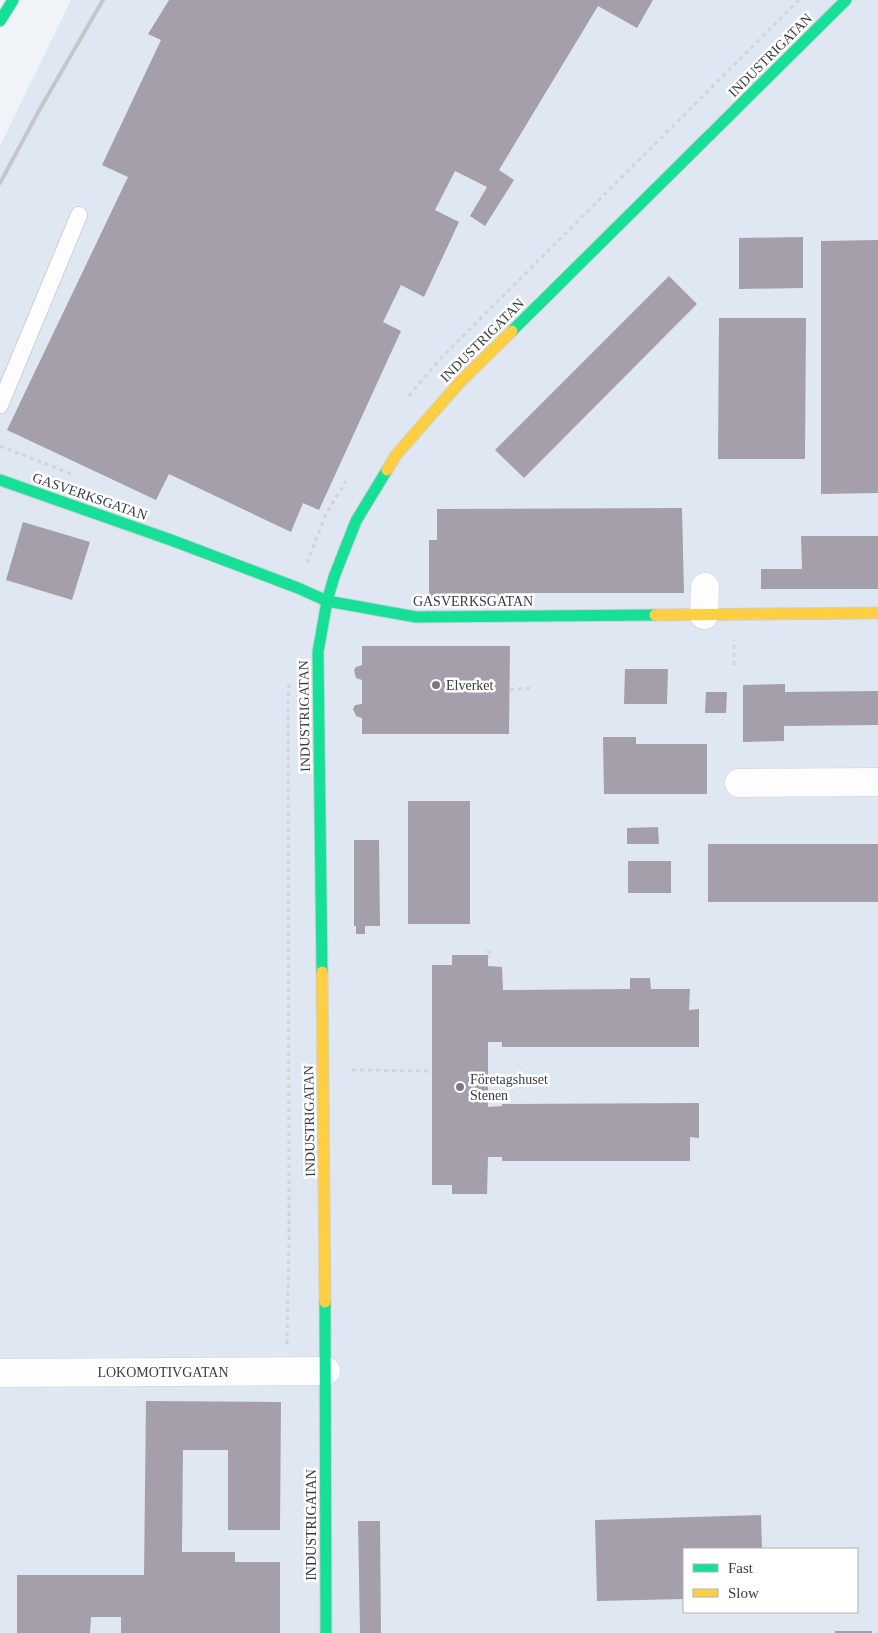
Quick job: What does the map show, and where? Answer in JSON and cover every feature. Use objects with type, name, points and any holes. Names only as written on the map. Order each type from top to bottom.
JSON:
[{"type":"street","points":[[0,20],[13,0]]},
{"type":"street","name":"INDUSTRIGATAN","points":[[326,1633],[326,1371],[318,652],[327,601],[334,577],[356,522],[396,456],[460,382],[846,0]]},
{"type":"street","name":"GASVERKSGATAN","points":[[0,480],[207,554],[298,588],[327,601],[416,617],[878,614]]},
{"type":"street","points":[[704,587],[704,615]]},
{"type":"street","points":[[739,783],[878,782]]},
{"type":"street","name":"LOKOMOTIVGATAN","points":[[0,1373],[326,1371]]},
{"type":"lane","points":[[0,405],[79,215]]},
{"type":"path","points":[[0,446],[74,475]]},
{"type":"path","points":[[510,690],[530,688]]},
{"type":"path","points":[[487,951],[491,953],[489,958]]},
{"type":"path","points":[[352,1070],[432,1071]]},
{"type":"shaded area","points":[[71,0],[878,0],[878,1633],[0,1633],[0,146]]},
{"type":"building","points":[[169,0],[653,0],[637,28],[598,6],[499,170],[514,180],[485,226],[470,216],[487,187],[455,171],[435,210],[459,222],[424,297],[401,285],[383,322],[401,331],[319,510],[303,503],[291,532],[169,474],[156,500],[7,430],[128,177],[102,165],[161,40],[148,34]]},
{"type":"building","points":[[803,237],[803,288],[739,289],[739,238]]},
{"type":"building","points":[[878,240],[878,493],[821,494],[821,241]]},
{"type":"building","points":[[669,276],[697,304],[524,478],[495,450]]},
{"type":"building","points":[[719,318],[806,318],[805,459],[718,459]]},
{"type":"building","points":[[682,508],[684,593],[504,593],[504,602],[429,602],[429,540],[437,540],[437,509]]},
{"type":"building","points":[[23,522],[90,542],[72,600],[6,580]]},
{"type":"building","points":[[801,536],[878,536],[878,589],[761,589],[761,569],[802,569]]},
{"type":"building","name":"Elverket","points":[[362,646],[510,646],[509,734],[362,734],[362,718],[356,716],[353,709],[355,705],[362,704],[362,680],[356,678],[354,670],[362,665]]},
{"type":"building","points":[[625,669],[668,669],[667,704],[624,704]]},
{"type":"building","points":[[785,684],[785,692],[878,691],[878,725],[784,726],[784,741],[743,742],[743,685]]},
{"type":"building","points":[[706,692],[727,692],[726,713],[705,713]]},
{"type":"building","points":[[603,737],[636,737],[636,744],[707,744],[707,794],[604,794]]},
{"type":"building","points":[[408,801],[470,801],[470,924],[408,924]]},
{"type":"building","points":[[658,827],[659,844],[627,844],[627,828]]},
{"type":"building","points":[[354,840],[379,840],[380,926],[365,926],[365,934],[356,934],[356,926],[354,926]]},
{"type":"building","points":[[708,844],[878,844],[878,902],[708,902]]},
{"type":"building","points":[[628,861],[671,861],[671,893],[628,893]]},
{"type":"building","name":"Företagshuset Stenen","points":[[452,955],[488,955],[488,966],[502,967],[503,990],[630,989],[630,978],[650,978],[651,989],[690,989],[689,1010],[699,1009],[699,1047],[502,1047],[502,1042],[488,1042],[488,1107],[502,1106],[502,1104],[699,1103],[699,1138],[690,1137],[690,1161],[502,1161],[502,1157],[488,1157],[487,1194],[452,1194],[452,1185],[432,1185],[432,965],[452,965]]},
{"type":"building","points":[[146,1401],[281,1402],[280,1530],[228,1530],[228,1450],[183,1450],[182,1552],[235,1552],[235,1562],[280,1562],[280,1633],[121,1633],[121,1617],[91,1617],[90,1633],[17,1633],[17,1575],[144,1575]]},
{"type":"building","points":[[761,1515],[762,1548],[683,1548],[683,1599],[597,1601],[595,1520]]},
{"type":"building","points":[[358,1521],[380,1521],[381,1633],[360,1633]]},
{"type":"building","points":[[835,1631],[872,1631],[872,1633],[835,1633]]},
{"type":"railway","points":[[0,183],[41,107],[103,0]]},
{"type":"traffic: fast","points":[[0,21],[13,0]]},
{"type":"traffic: fast","points":[[512,331],[846,0]]},
{"type":"traffic: fast","points":[[322,972],[318,652],[327,601],[334,577],[356,521],[387,470]]},
{"type":"traffic: fast","points":[[0,480],[171,540],[298,588],[327,601],[416,617],[655,615]]},
{"type":"traffic: fast","points":[[325,1302],[326,1633]]},
{"type":"traffic: slow","points":[[387,470],[396,455],[460,382],[512,331]]},
{"type":"traffic: slow","points":[[655,615],[878,613]]},
{"type":"traffic: slow","points":[[322,972],[325,1302]]},
{"type":"place","name":"Elverket","points":[[436,685]]},
{"type":"place","name":"Företagshuset Stenen","points":[[460,1087]]}]
